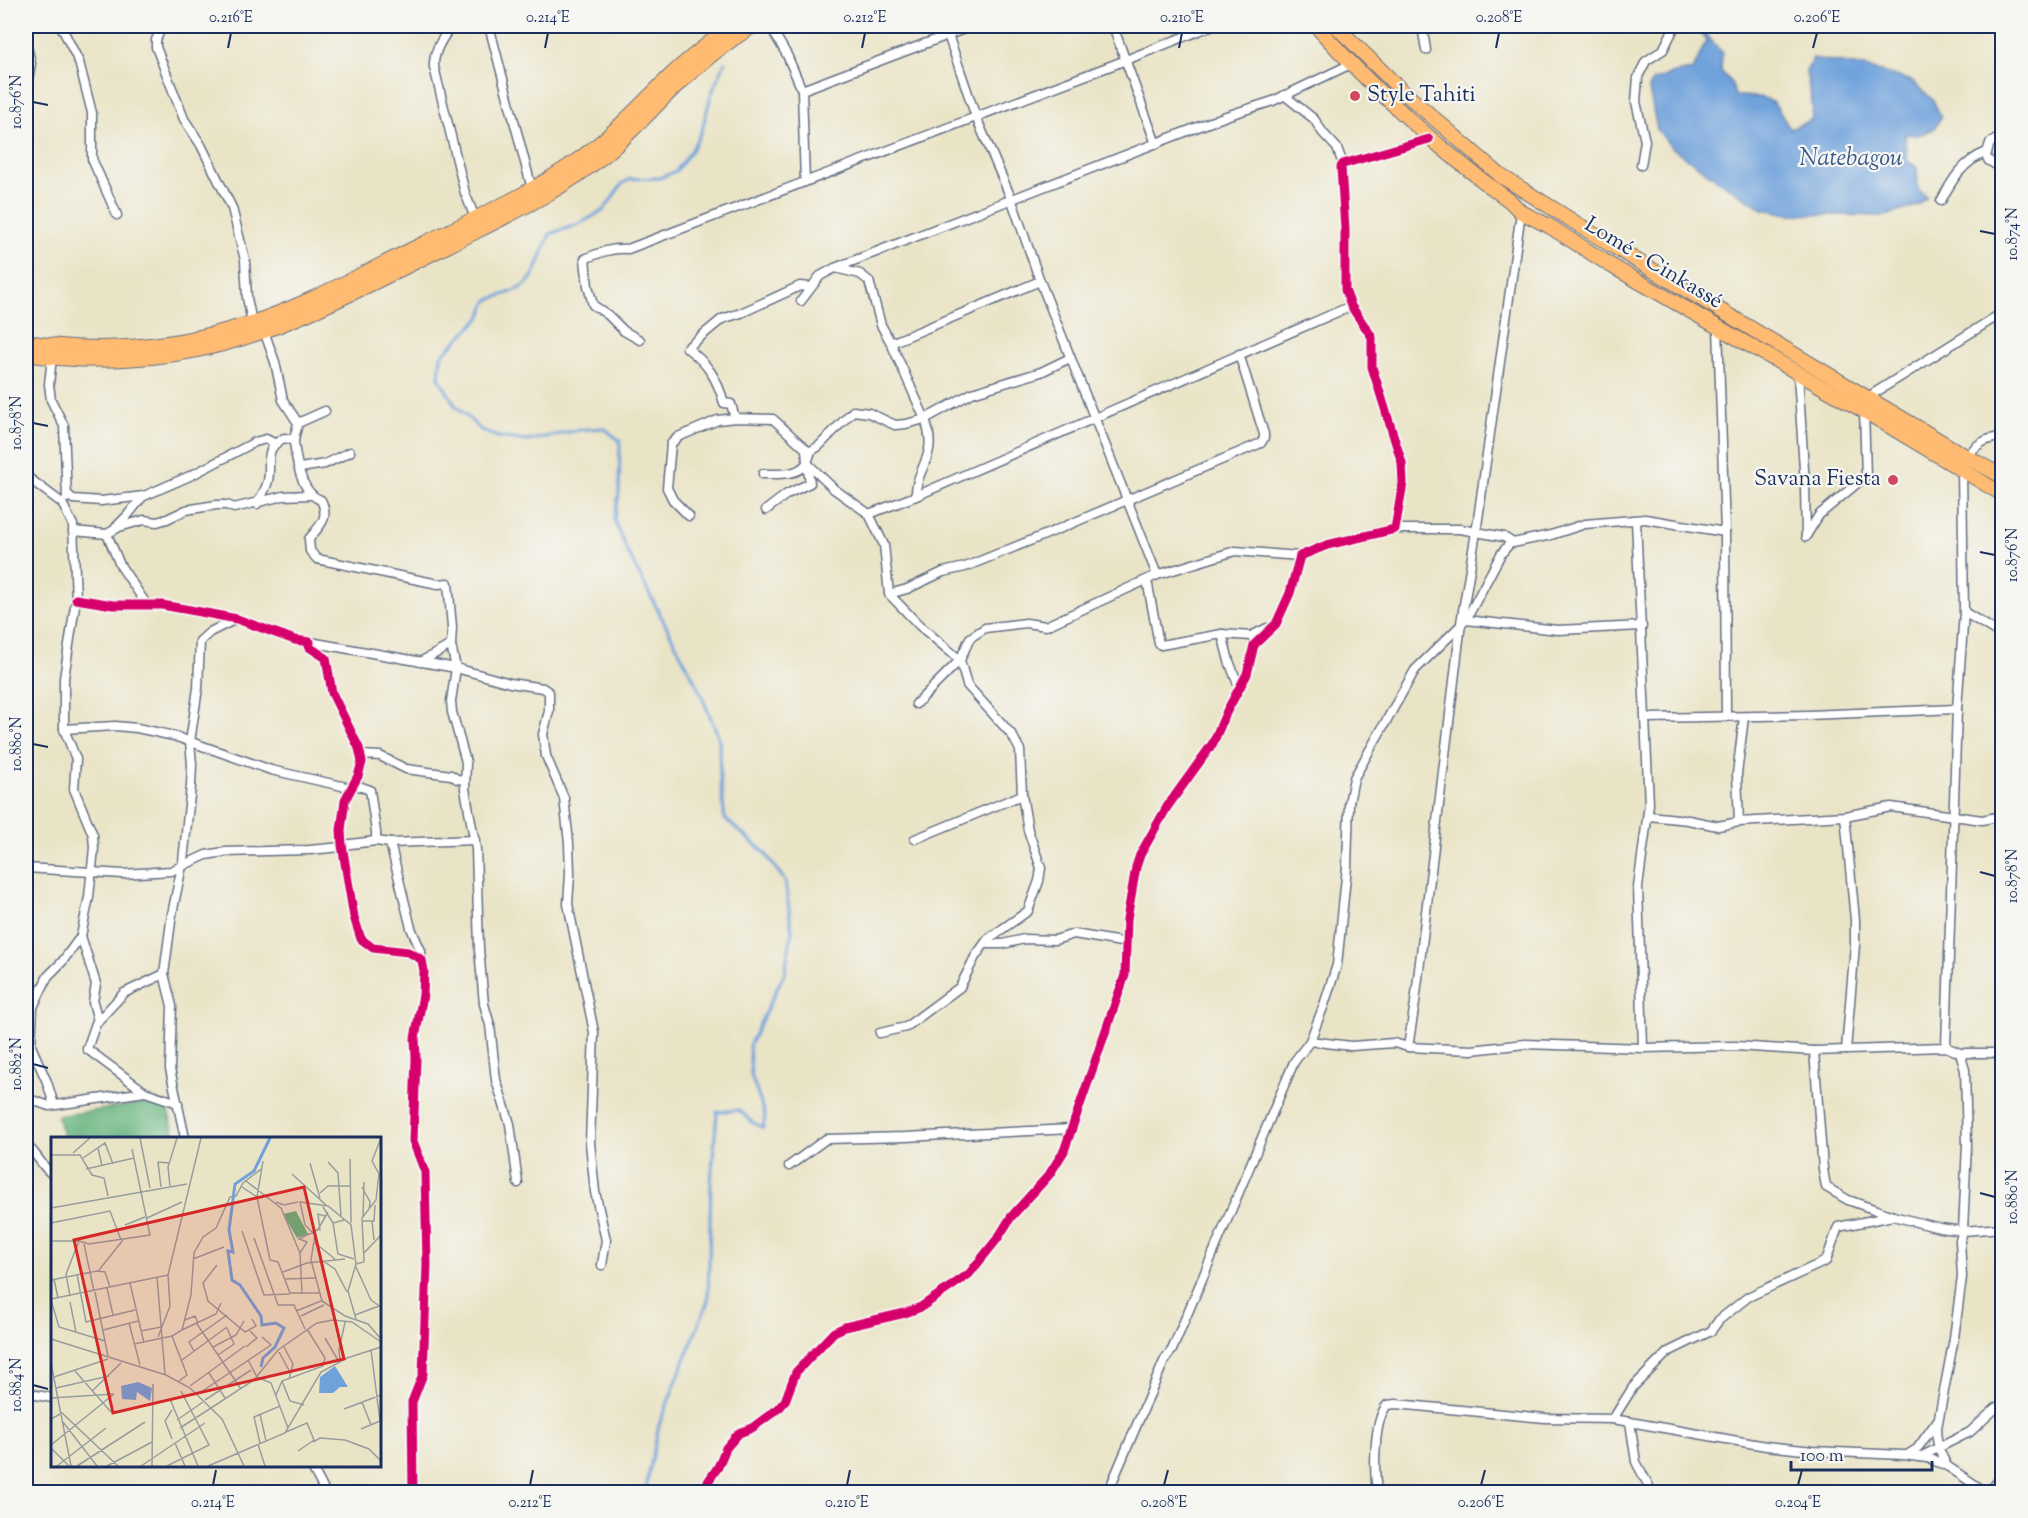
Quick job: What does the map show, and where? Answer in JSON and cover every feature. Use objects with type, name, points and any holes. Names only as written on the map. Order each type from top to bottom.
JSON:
[{"type":"main road","points":[[26,342],[95,348],[159,344],[195,338],[252,322],[297,305],[475,218],[560,173],[607,137],[670,76],[732,26]]},
{"type":"main road","points":[[26,354],[52,358],[116,359],[159,355],[222,344],[264,331],[335,300],[536,201],[572,180],[607,153],[690,72],[753,26]]},
{"type":"main road","name":"Lomé - Cinkassé","points":[[1316,26],[1384,98],[1430,139],[1521,212],[1549,226],[1610,265],[1798,375],[1965,463],[2002,476]]},
{"type":"main road","name":"Lomé - Cinkassé","points":[[1336,26],[1400,89],[1501,176],[1605,242],[1868,397],[1965,463],[2002,494]]},
{"type":"street","points":[[26,35],[27,26]]},
{"type":"street","points":[[61,26],[79,62],[92,113],[92,159],[117,215]]},
{"type":"street","points":[[162,26],[156,40],[156,47],[170,86],[184,118],[201,145],[232,208],[244,260],[247,298],[252,322]]},
{"type":"street","points":[[451,26],[441,41],[434,59],[434,67],[465,193],[475,218]]},
{"type":"street","points":[[489,26],[532,189]]},
{"type":"street","points":[[770,26],[787,55],[802,90],[805,182]]},
{"type":"street","points":[[802,90],[946,30],[972,26]]},
{"type":"street","points":[[1113,26],[1156,144]]},
{"type":"street","points":[[640,340],[624,331],[608,315],[593,305],[585,259],[600,252],[628,249],[1211,26]]},
{"type":"street","points":[[1422,26],[1426,50]]},
{"type":"street","points":[[1641,165],[1645,141],[1636,102],[1638,77],[1646,61],[1663,50],[1675,26]]},
{"type":"street","points":[[946,30],[976,117],[1011,198],[1040,281],[1157,575]]},
{"type":"street","points":[[26,42],[31,63],[26,93]]},
{"type":"street","points":[[801,301],[820,276],[835,268],[1011,198],[1284,95],[1351,64]]},
{"type":"street","points":[[1284,95],[1314,119],[1336,148],[1343,164],[1341,167],[1346,230],[1345,290],[1351,306],[1372,337],[1372,367],[1402,463],[1403,483],[1395,530]]},
{"type":"street","points":[[2002,136],[1990,143],[1987,152],[1989,161],[2002,168]]},
{"type":"street","points":[[1343,164],[1430,139]]},
{"type":"street","points":[[1941,201],[1954,176],[1976,156],[1987,152]]},
{"type":"street","points":[[1408,1047],[1521,212]]},
{"type":"street","points":[[835,268],[860,274],[869,281],[881,325],[925,419],[929,432],[929,449],[915,485],[916,496]]},
{"type":"street","points":[[891,343],[1040,281]]},
{"type":"street","points":[[735,418],[731,405],[724,403],[718,381],[701,359],[687,348],[722,319],[741,313],[800,286],[810,287]]},
{"type":"street","points":[[869,514],[916,496],[1351,306]]},
{"type":"street","points":[[1868,397],[2001,315]]},
{"type":"street","points":[[1718,327],[1725,532],[1726,717]]},
{"type":"street","points":[[264,331],[275,362],[283,400],[298,423],[294,440],[303,483],[312,498],[321,500],[326,510],[325,518],[309,539],[310,551],[317,559],[351,564],[438,584],[448,583],[452,627],[451,645],[456,668],[451,701],[466,762],[465,789],[475,840],[484,1004],[490,1025],[496,1080],[510,1124],[518,1183]]},
{"type":"street","points":[[889,594],[907,589],[943,572],[975,563],[1263,441],[1264,434],[1239,354]]},
{"type":"street","points":[[26,1059],[33,1007],[48,976],[62,962],[81,936],[89,897],[93,835],[74,789],[76,759],[64,729],[64,678],[76,599],[64,426],[51,400],[49,384],[52,358]]},
{"type":"street","points":[[763,474],[802,470],[811,451],[819,446],[853,411],[869,413],[895,425],[925,419],[972,393],[1041,372],[1070,358]]},
{"type":"street","points":[[1798,375],[1806,537],[1819,515],[1866,476],[1864,411]]},
{"type":"street","points":[[298,423],[325,411]]},
{"type":"street","points":[[689,516],[673,500],[667,488],[671,444],[678,437],[718,420],[735,418],[773,419],[806,449],[810,483],[787,494],[766,510]]},
{"type":"street","points":[[1946,1047],[1952,926],[1957,709],[1964,612],[1965,463],[1974,447],[1981,442],[1991,437],[2002,437]]},
{"type":"street","points":[[257,504],[268,482],[269,452],[274,443],[284,438],[294,440]]},
{"type":"street","points":[[67,494],[73,499],[102,501],[143,496],[192,475],[255,442],[266,439],[274,443]]},
{"type":"street","points":[[300,468],[316,467],[350,452]]},
{"type":"street","points":[[807,463],[834,489],[869,514],[884,545],[889,594],[919,625],[960,660],[967,685],[1012,735],[1020,750],[1022,795],[1028,830],[1041,868],[1039,881],[1028,910],[988,939],[960,987],[906,1027],[880,1033]]},
{"type":"street","points":[[26,476],[62,503],[69,513]]},
{"type":"street","points":[[73,531],[109,532],[144,520],[157,522],[186,510],[216,505],[227,505],[234,508],[283,496],[310,495]]},
{"type":"street","points":[[109,532],[128,516],[143,496]]},
{"type":"street","points":[[916,704],[960,660],[970,638],[985,628],[1026,623],[1046,626],[1157,575],[1235,551],[1300,556],[1327,545],[1395,530],[1446,527],[1504,537],[1511,542],[1518,542],[1551,535],[1585,524],[1650,519],[1725,532]]},
{"type":"street","points":[[1636,521],[1647,718],[1649,804],[1638,894],[1643,1048]]},
{"type":"street","points":[[109,532],[120,565],[147,605]]},
{"type":"street","points":[[1108,1492],[1165,1359],[1172,1350],[1294,1062],[1310,1041],[1324,1005],[1339,951],[1347,867],[1348,803],[1351,787],[1368,752],[1415,670],[1464,622],[1501,554],[1511,542]]},
{"type":"street","points":[[701,1492],[718,1467],[726,1448],[739,1432],[752,1428],[785,1401],[796,1372],[834,1332],[845,1327],[905,1314],[921,1307],[969,1274],[998,1238],[1011,1217],[1049,1175],[1064,1151],[1125,975],[1127,919],[1140,855],[1167,807],[1213,743],[1246,674],[1254,645],[1276,624],[1293,585],[1300,556]]},
{"type":"street","points":[[1147,580],[1159,644],[1222,634],[1251,636],[1276,624]]},
{"type":"street","points":[[76,599],[113,605],[162,605],[237,619],[295,640],[456,668],[543,688],[549,692],[549,711],[543,734],[544,745],[546,756],[564,798],[569,843],[568,904],[594,1032],[590,1143],[595,1192],[606,1239],[602,1265]]},
{"type":"street","points":[[1964,612],[2002,635]]},
{"type":"street","points":[[185,1137],[170,1069],[172,1006],[164,974],[191,786],[190,742],[198,688],[200,641],[210,632],[237,619]]},
{"type":"street","points":[[1464,622],[1558,630],[1642,626]]},
{"type":"street","points":[[1222,634],[1239,687]]},
{"type":"street","points":[[310,642],[309,647],[326,658],[332,693],[361,755],[361,768],[345,800],[342,818],[342,846],[354,917],[361,939],[374,948],[408,952],[422,960]]},
{"type":"street","points":[[420,662],[451,645]]},
{"type":"street","points":[[949,651],[965,649]]},
{"type":"street","points":[[1647,718],[1744,717],[1957,709]]},
{"type":"street","points":[[1739,822],[1737,774],[1744,717]]},
{"type":"street","points":[[64,729],[115,726],[137,728],[190,742],[271,770],[370,790],[376,841]]},
{"type":"street","points":[[361,755],[380,756],[406,770],[434,772],[465,780]]},
{"type":"street","points":[[915,839],[1022,795]]},
{"type":"street","points":[[1649,816],[1718,826],[1739,822],[1845,816],[1856,812],[1898,807],[1982,820],[2002,816]]},
{"type":"street","points":[[1845,816],[1856,945],[1846,1050]]},
{"type":"street","points":[[26,868],[123,874],[171,871],[206,855],[224,852],[342,846],[376,841],[390,843],[475,840]]},
{"type":"street","points":[[390,843],[411,928],[421,951],[424,970],[423,996],[415,1038],[413,1141],[425,1172],[427,1264],[423,1374],[412,1402],[413,1492]]},
{"type":"street","points":[[985,944],[1003,944],[1024,939],[1055,940],[1074,934],[1127,943]]},
{"type":"street","points":[[81,936],[96,984],[93,1002],[98,1021]]},
{"type":"street","points":[[164,974],[124,993],[98,1021],[87,1049],[145,1092],[178,1103]]},
{"type":"street","points":[[29,1040],[47,1082],[54,1106]]},
{"type":"street","points":[[1310,1041],[1351,1046],[1394,1043],[1408,1047],[1472,1050],[1525,1044],[1643,1048],[1735,1046],[1814,1051],[1946,1047],[1960,1053],[2002,1053]]},
{"type":"street","points":[[1814,1051],[1826,1187],[1848,1200],[1893,1216],[1940,1228],[1963,1231],[2002,1228]]},
{"type":"street","points":[[1947,1466],[1938,1447],[1936,1433],[1962,1277],[1960,1240],[1963,1231],[1967,1144],[1965,1070],[1960,1053]]},
{"type":"street","points":[[26,1105],[35,1101],[54,1106],[145,1092]]},
{"type":"street","points":[[789,1166],[826,1139],[1071,1129]]},
{"type":"street","points":[[26,1145],[40,1158],[45,1169],[51,1173]]},
{"type":"street","points":[[1613,1419],[1633,1387],[1668,1352],[1711,1331],[1719,1320],[1748,1297],[1826,1261],[1838,1227],[1893,1216]]},
{"type":"street","points":[[26,1393],[51,1398]]},
{"type":"street","points":[[1377,1492],[1376,1449],[1380,1418],[1388,1405],[1396,1404],[1545,1418],[1613,1419],[1766,1446],[1928,1458],[1947,1466],[1988,1492],[2002,1476]]},
{"type":"street","points":[[1920,1457],[1970,1432],[2002,1405]]},
{"type":"street","points":[[1907,1455],[1917,1449],[1939,1418]]},
{"type":"street","points":[[1630,1422],[1636,1462],[1652,1492]]},
{"type":"street","points":[[312,1467],[325,1492]]},
{"type":"green space","points":[[158,1101],[166,1104],[176,1137],[64,1137],[57,1116]]},
{"type":"water","name":"Natebagou","points":[[1699,26],[1722,53],[1721,71],[1732,84],[1735,96],[1770,100],[1790,129],[1811,120],[1813,108],[1806,72],[1813,58],[1865,67],[1912,81],[1933,100],[1941,117],[1934,129],[1918,135],[1905,134],[1907,161],[1917,167],[1918,189],[1927,197],[1919,205],[1886,216],[1789,214],[1763,209],[1671,147],[1657,129],[1649,89],[1652,81],[1674,73],[1693,70],[1706,41],[1697,29]]},
{"type":"waterway","points":[[645,1492],[659,1425],[708,1301],[711,1183],[717,1112],[739,1110],[763,1128],[765,1116],[751,1075],[749,1046],[785,972],[792,931],[785,881],[764,852],[725,819],[720,779],[719,738],[697,685],[627,551],[614,520],[619,494],[620,441],[604,428],[578,430],[527,441],[498,437],[481,430],[455,405],[439,378],[441,356],[480,318],[488,300],[516,290],[529,281],[550,234],[579,224],[604,210],[622,184],[630,179],[660,178],[676,171],[691,151],[702,130],[711,95],[725,62]]},
{"type":"cycle path","points":[[701,1492],[718,1467],[726,1448],[739,1433],[752,1428],[779,1408],[785,1401],[796,1372],[834,1332],[921,1307],[969,1274],[998,1238],[1011,1217],[1049,1175],[1064,1151],[1125,975],[1127,919],[1140,855],[1167,807],[1213,743],[1247,674],[1254,645],[1276,624],[1290,593],[1300,556],[1327,545],[1395,529],[1403,483],[1402,463],[1372,367],[1372,337],[1351,306],[1345,290],[1345,229],[1341,167],[1343,164],[1429,139]]},
{"type":"cycle path","points":[[76,599],[113,605],[162,605],[237,619],[295,640],[310,642],[309,647],[326,658],[332,693],[359,748],[362,762],[358,776],[345,800],[341,830],[354,917],[361,939],[373,948],[408,952],[416,956],[422,960],[424,971],[423,995],[415,1038],[413,1141],[425,1172],[427,1264],[423,1374],[412,1402],[413,1492]]},
{"type":"place","name":"Style Tahiti","points":[[1355,96]]},
{"type":"place","name":"Savana Fiesta","points":[[1893,480]]}]
